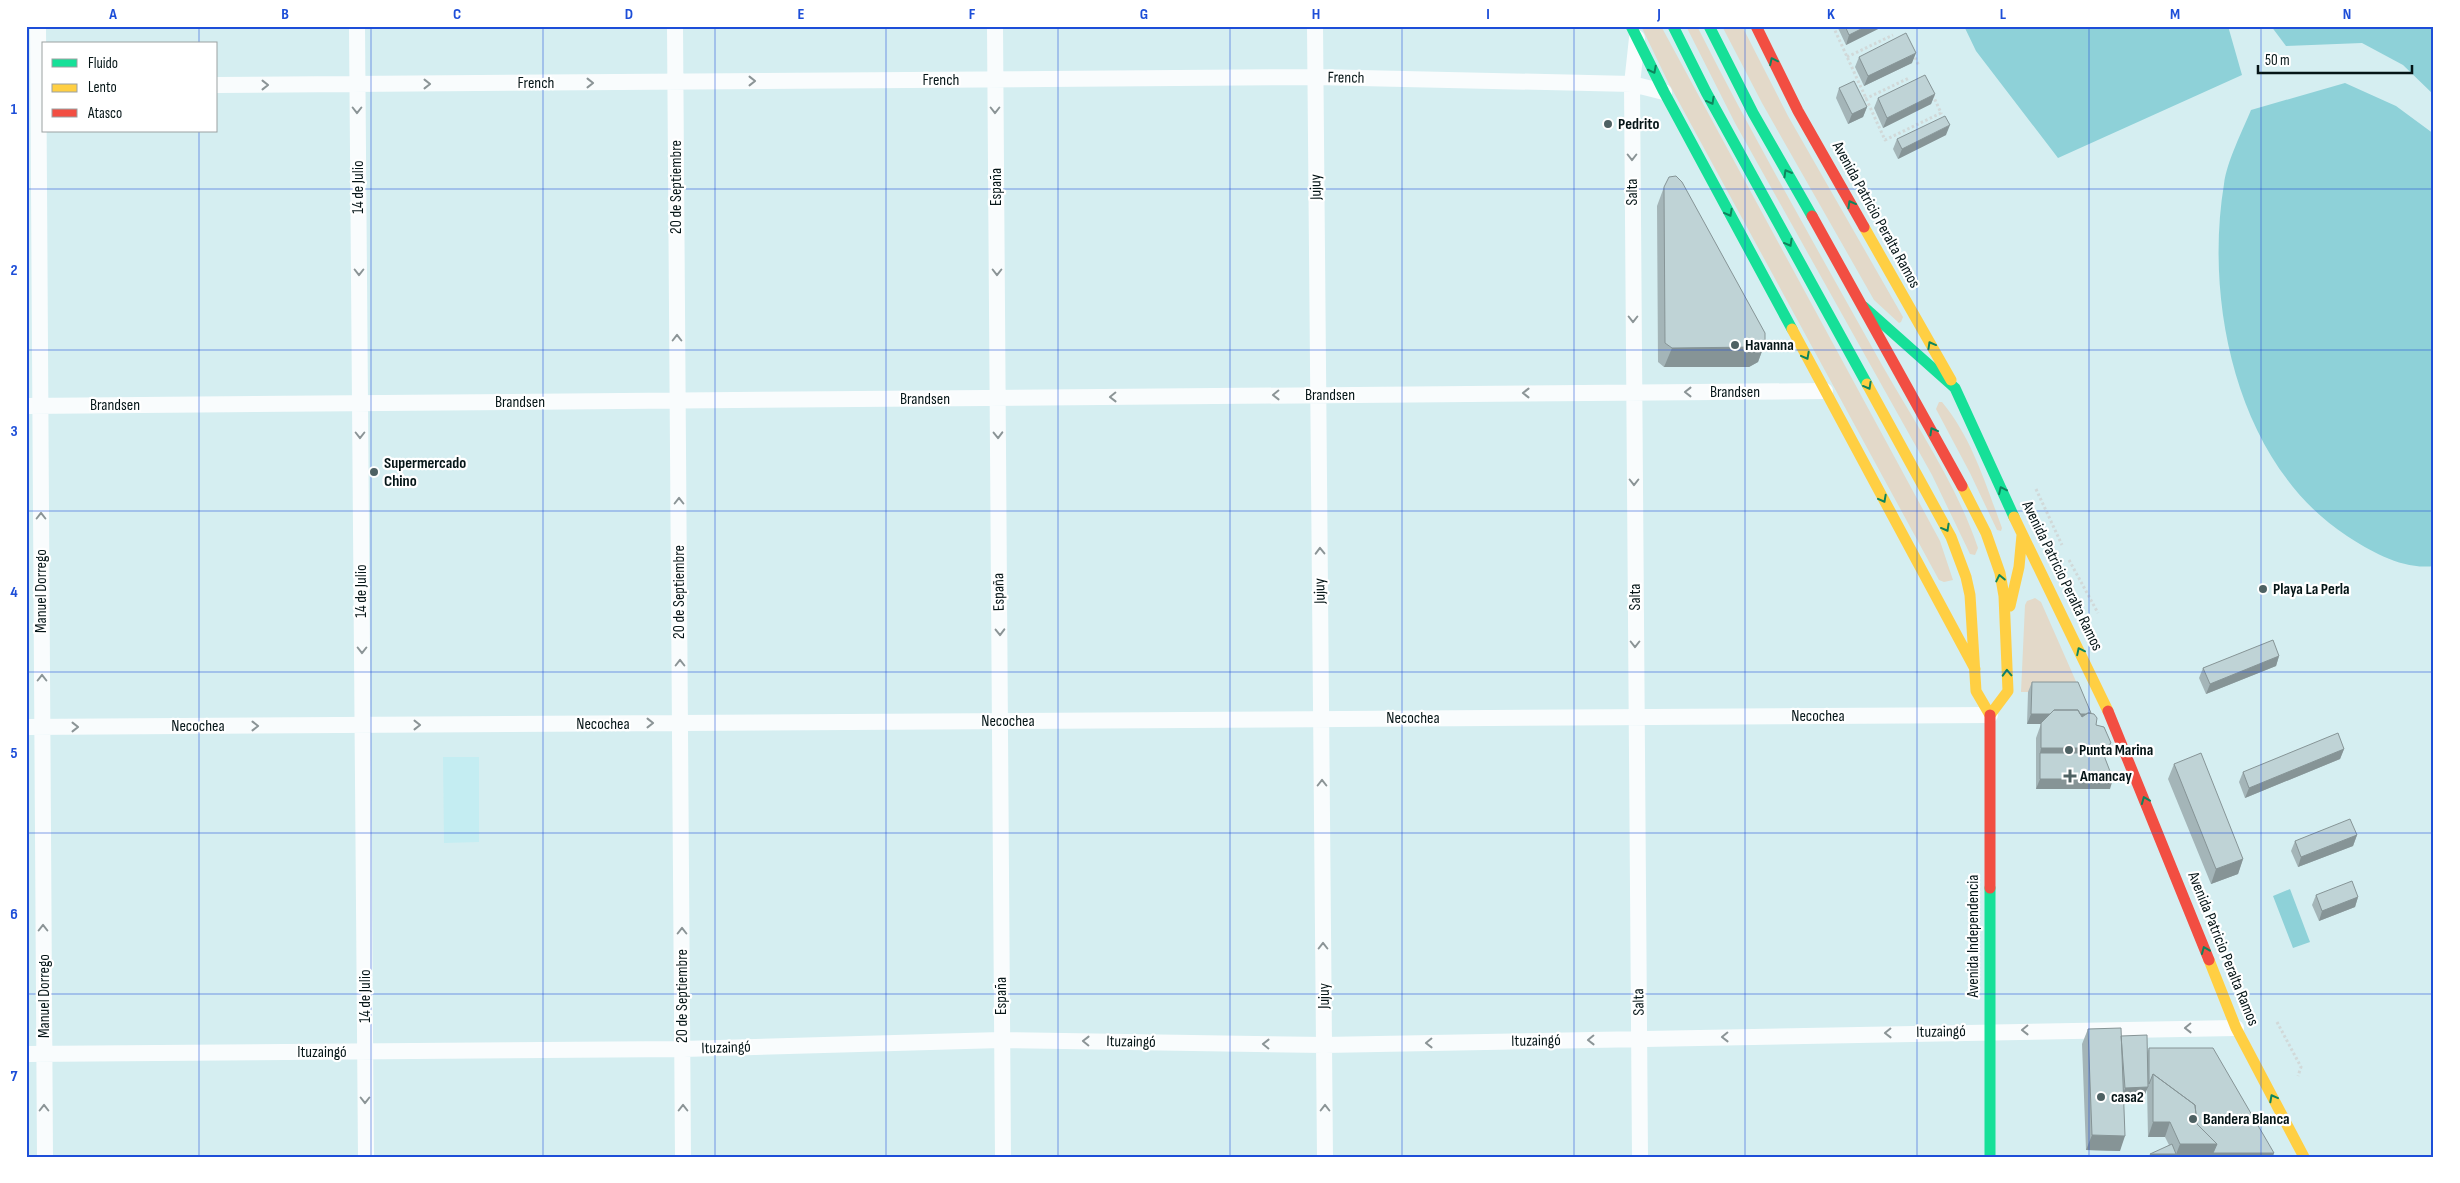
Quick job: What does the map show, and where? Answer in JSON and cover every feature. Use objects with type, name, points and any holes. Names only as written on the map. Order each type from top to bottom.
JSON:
[{"type":"main road","points":[[1674,26],[1706,92],[1951,537],[1962,563],[1970,595],[1976,691],[1990,714],[2008,691],[2006,626],[2000,573],[1986,533],[1955,471],[1753,113],[1709,26]]},
{"type":"main road","name":"Avenida Patricio Peralta Ramos","points":[[1756,26],[1798,111],[1955,388],[2022,535],[2066,620],[2120,737],[2236,1028],[2304,1157]]},
{"type":"main road","points":[[1634,32],[1664,92],[1824,391],[1976,670]]},
{"type":"main road","points":[[1864,307],[1955,388]]},
{"type":"main road","points":[[2006,626],[2019,567],[2022,535]]},
{"type":"main road","name":"Avenida Independencia","points":[[1990,714],[1990,1157]]},
{"type":"street","name":"Manuel Dorrego","points":[[38,26],[33,406],[34,727],[44,1054],[44,1157]]},
{"type":"street","name":"14 de Julio","points":[[357,26],[366,1157]]},
{"type":"street","name":"20 de Septiembre","points":[[675,26],[683,1157]]},
{"type":"street","name":"España","points":[[995,26],[1003,1157]]},
{"type":"street","name":"Jujuy","points":[[1315,26],[1325,1157]]},
{"type":"street","name":"Salta","points":[[1634,32],[1632,84],[1633,392],[1640,1157]]},
{"type":"street","name":"French","points":[[218,85],[1315,77],[1632,84],[1664,92]]},
{"type":"street","name":"Brandsen","points":[[33,406],[1824,391]]},
{"type":"street","name":"Necochea","points":[[34,727],[1990,714]]},
{"type":"street","name":"Ituzaingó","points":[[26,1054],[682,1049],[1001,1040],[1324,1045],[1989,1031],[2236,1028]]},
{"type":"path","points":[[1833,26],[1885,140],[1941,113],[1929,86]]},
{"type":"path","points":[[1847,57],[1893,35]]},
{"type":"path","points":[[1913,52],[1919,66]]},
{"type":"path","points":[[1865,99],[1910,78]]},
{"type":"path","points":[[2036,489],[2062,545]]},
{"type":"path","points":[[2069,560],[2098,613]]},
{"type":"path","points":[[2277,1022],[2301,1067],[2298,1076]]},
{"type":"shaded area","points":[[1641,26],[1661,26],[1940,541],[1953,580],[1944,582],[1939,580],[1668,82]]},
{"type":"shaded area","points":[[1686,26],[1697,26],[1788,196],[1947,478],[1959,501],[1978,548],[1975,555],[1970,554],[1932,475],[1735,123]]},
{"type":"shaded area","points":[[1722,26],[1742,26],[1788,116],[1903,317],[1901,322],[1899,323],[1874,300],[1762,103]]},
{"type":"shaded area","points":[[1964,26],[2228,26],[2242,75],[2058,158],[1976,51]]},
{"type":"shaded area","points":[[2271,26],[2434,26],[2434,95],[2403,65],[2362,43],[2286,46]]},
{"type":"shaded area","points":[[2345,83],[2396,106],[2434,134],[2434,566],[2422,567],[2411,565],[2377,554],[2347,536],[2310,505],[2279,468],[2255,425],[2237,379],[2225,330],[2219,280],[2219,231],[2224,184],[2231,156],[2251,110]]},
{"type":"shaded area","points":[[1939,402],[1942,402],[1953,416],[1970,446],[1990,495],[2002,528],[2001,531],[1997,530],[1970,473],[1936,409]]},
{"type":"shaded area","points":[[2035,598],[2041,602],[2078,686],[2072,692],[2021,692],[2025,605],[2027,601]]},
{"type":"shaded area","points":[[443,757],[479,757],[479,842],[444,843]]},
{"type":"shaded area","points":[[2290,889],[2310,942],[2293,948],[2273,896]]},
{"type":"building","points":[[1845,26],[1867,26],[1849,35]]},
{"type":"building","points":[[1906,33],[1916,53],[1868,76],[1859,57]]},
{"type":"building","points":[[1925,75],[1935,94],[1887,118],[1878,98]]},
{"type":"building","points":[[1854,81],[1867,107],[1852,114],[1839,88]]},
{"type":"building","points":[[1945,116],[1950,125],[1902,149],[1897,139]]},
{"type":"building","points":[[1676,176],[1682,182],[1765,333],[1765,343],[1756,347],[1672,348],[1665,343],[1664,187],[1669,177]]},
{"type":"building","points":[[2273,640],[2279,656],[2210,684],[2203,668]]},
{"type":"building","points":[[2032,682],[2078,682],[2091,713],[2080,714],[2078,710],[2054,710],[2050,714],[2031,714]]},
{"type":"building","points":[[2054,710],[2078,710],[2082,717],[2088,713],[2094,714],[2097,718],[2096,725],[2104,727],[2111,743],[2105,748],[2041,748],[2041,723]]},
{"type":"building","points":[[2338,733],[2344,749],[2249,788],[2243,772]]},
{"type":"building","points":[[2040,753],[2103,753],[2113,779],[2040,779]]},
{"type":"building","points":[[2201,753],[2243,859],[2216,869],[2174,764]]},
{"type":"building","points":[[2350,819],[2357,835],[2301,857],[2295,841]]},
{"type":"building","points":[[2352,881],[2358,897],[2322,911],[2316,895]]},
{"type":"building","name":"casa2","points":[[2121,1028],[2125,1136],[2092,1135],[2088,1029]]},
{"type":"building","points":[[2147,1035],[2148,1087],[2125,1088],[2121,1036]]},
{"type":"building","points":[[2149,1048],[2213,1048],[2274,1153],[2213,1153],[2217,1144],[2197,1124],[2195,1105],[2153,1074],[2149,1084]]},
{"type":"building","points":[[2153,1074],[2195,1105],[2197,1124],[2217,1144],[2180,1144],[2170,1122],[2153,1122]]},
{"type":"building","points":[[2172,1144],[2176,1154],[2150,1154]]},
{"type":"traffic: fast","points":[[1631,26],[1664,92],[1792,329]]},
{"type":"traffic: fast","points":[[1673,26],[1706,92],[1867,384]]},
{"type":"traffic: fast","points":[[1709,26],[1753,113],[1812,216]]},
{"type":"traffic: fast","points":[[1864,307],[1955,388],[2014,517]]},
{"type":"traffic: fast","points":[[1990,888],[1990,1157]]},
{"type":"traffic: slow","points":[[1864,227],[1951,380]]},
{"type":"traffic: slow","points":[[1792,329],[1975,669]]},
{"type":"traffic: slow","points":[[1867,384],[1951,537],[1966,577],[1970,595],[1976,691],[1990,715]]},
{"type":"traffic: slow","points":[[1962,486],[1986,533],[2000,573],[2004,596],[2008,691],[1990,715]]},
{"type":"traffic: slow","points":[[2014,517],[2108,711]]},
{"type":"traffic: slow","points":[[2010,606],[2019,567],[2022,535]]},
{"type":"traffic: slow","points":[[2209,960],[2236,1028],[2304,1157]]},
{"type":"traffic: jam","points":[[1756,26],[1798,111],[1864,227]]},
{"type":"traffic: jam","points":[[1812,216],[1962,486]]},
{"type":"traffic: jam","points":[[2108,711],[2209,960]]},
{"type":"traffic: jam","points":[[1990,715],[1990,888]]},
{"type":"place","name":"Pedrito","points":[[1608,124]]},
{"type":"place","name":"Havanna","points":[[1735,345]]},
{"type":"place","name":"Supermercado Chino","points":[[374,472]]},
{"type":"place","name":"Playa La Perla","points":[[2263,589]]},
{"type":"place","name":"Punta Marina","points":[[2069,750]]},
{"type":"place","name":"Amancay","points":[[2070,776]]},
{"type":"place","name":"casa2","points":[[2101,1097]]},
{"type":"place","name":"Bandera Blanca","points":[[2193,1119]]}]
